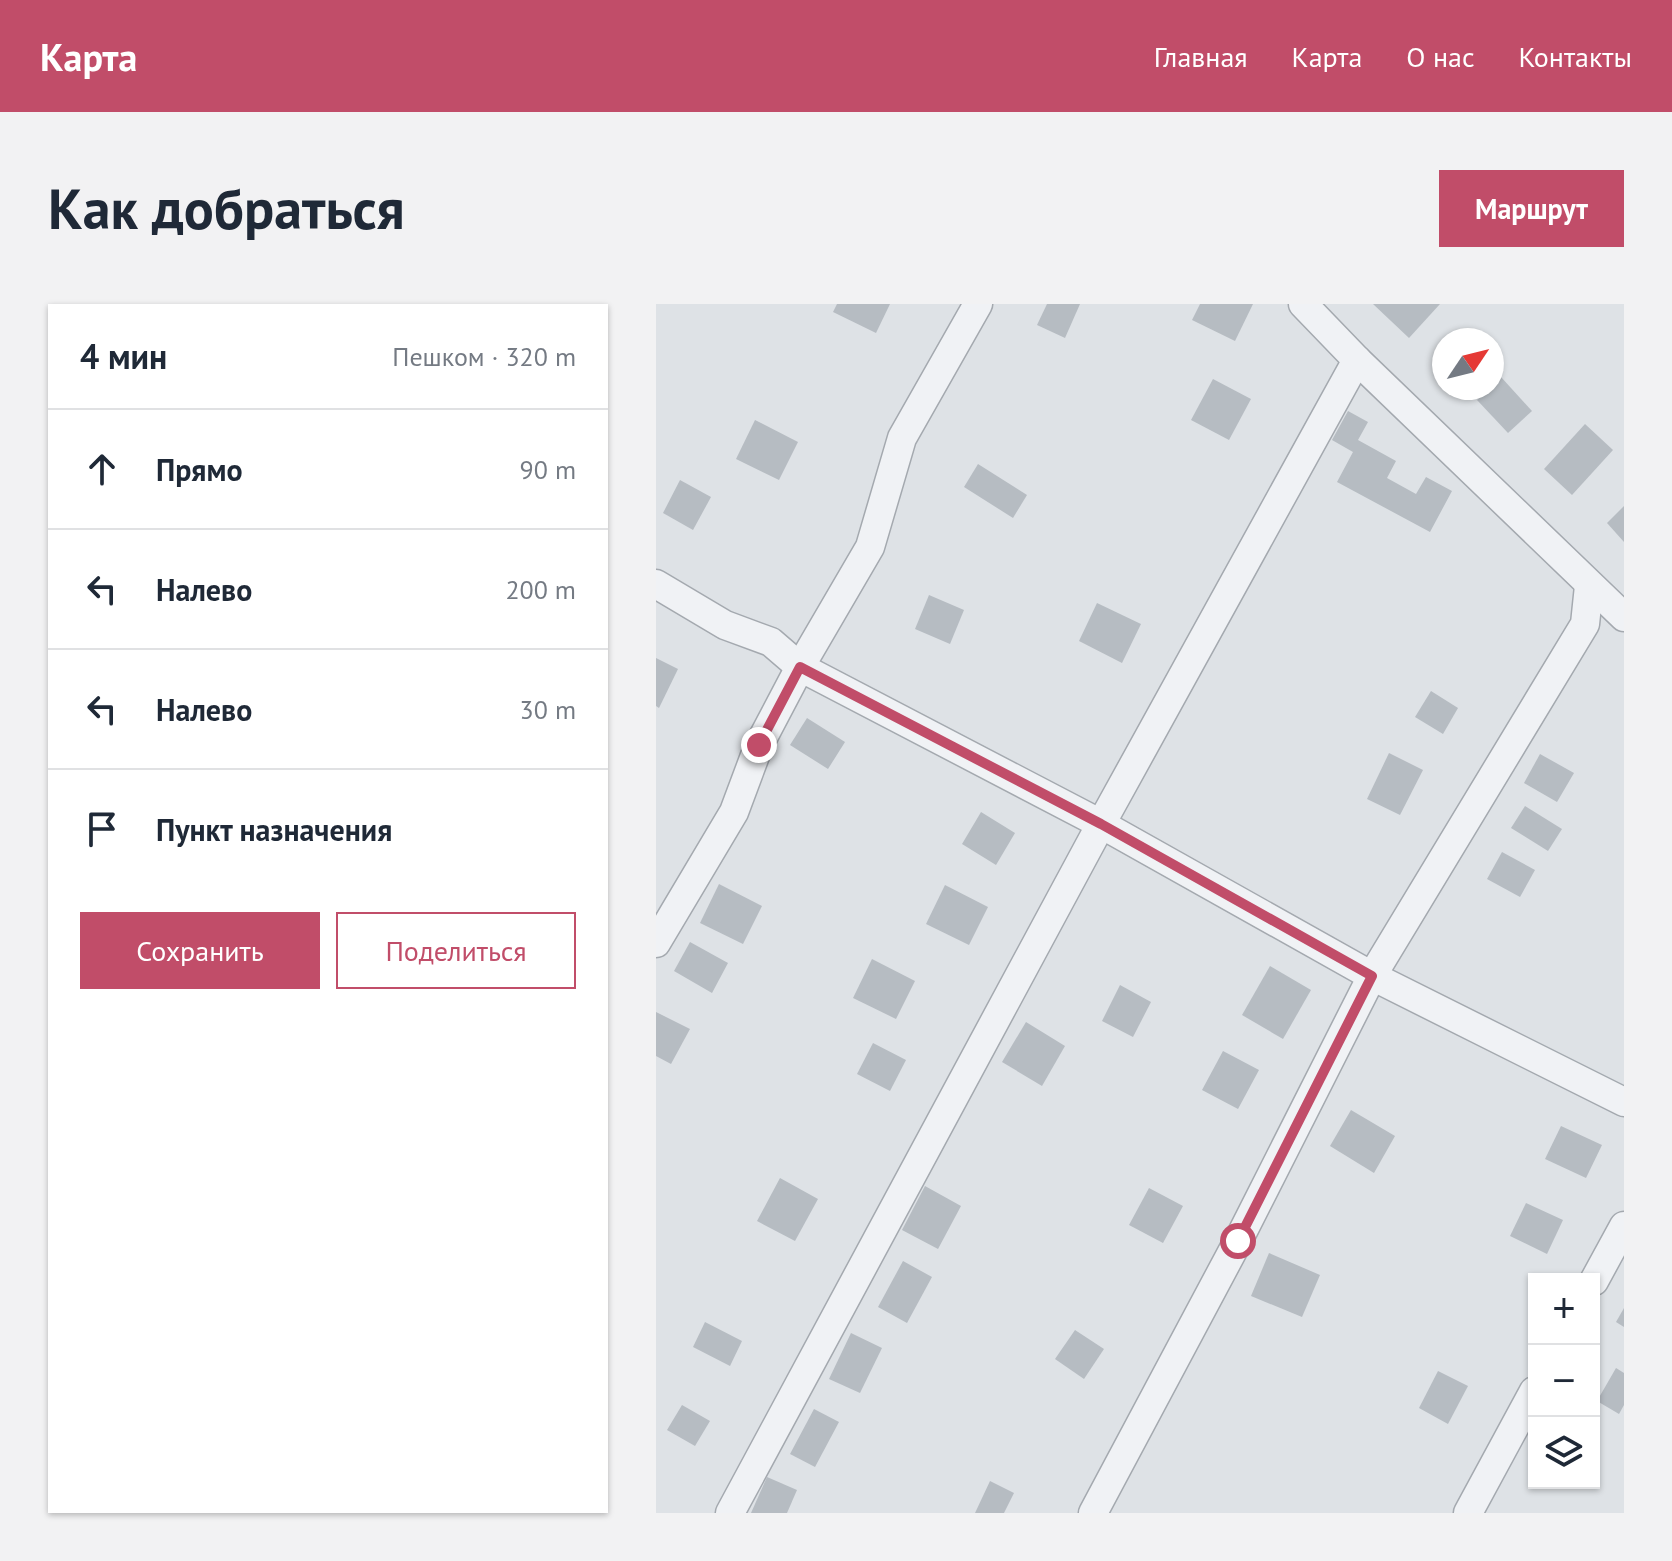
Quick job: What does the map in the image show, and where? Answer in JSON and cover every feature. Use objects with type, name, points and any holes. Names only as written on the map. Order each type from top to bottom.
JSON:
[{"type":"street","points":[[656,943],[734,812],[759,745],[870,547],[902,438],[978,304]]},
{"type":"street","points":[[1303,304],[1624,617]]},
{"type":"street","points":[[730,1513],[1101,824],[1357,360]]},
{"type":"street","points":[[656,584],[725,625],[771,642],[800,667],[1101,824],[1372,976],[1624,1102]]},
{"type":"street","points":[[1093,1513],[1238,1241],[1372,976],[1585,624],[1589,586]]},
{"type":"street","points":[[1598,1273],[1624,1226]]},
{"type":"street","points":[[1468,1513],[1528,1402]]},
{"type":"building","points":[[837,304],[890,304],[876,333],[833,312]]},
{"type":"building","points":[[1047,304],[1080,304],[1065,338],[1037,325]]},
{"type":"building","points":[[1200,304],[1253,304],[1235,341],[1192,320]]},
{"type":"building","points":[[1373,304],[1440,304],[1409,338]]},
{"type":"building","points":[[1213,379],[1251,399],[1229,440],[1191,420]]},
{"type":"building","points":[[1504,380],[1532,411],[1508,433],[1477,400],[1504,400]]},
{"type":"building","points":[[1348,411],[1368,422],[1358,440],[1396,461],[1387,478],[1416,494],[1426,477],[1452,491],[1430,532],[1337,482],[1353,452],[1332,440]]},
{"type":"building","points":[[755,420],[798,442],[779,480],[736,459]]},
{"type":"building","points":[[1585,424],[1613,450],[1572,495],[1544,469]]},
{"type":"building","points":[[978,464],[1027,495],[1013,518],[964,487]]},
{"type":"building","points":[[680,480],[711,497],[693,530],[663,513]]},
{"type":"building","points":[[1624,506],[1624,542],[1607,523]]},
{"type":"building","points":[[929,595],[964,610],[950,644],[915,629]]},
{"type":"building","points":[[1097,603],[1141,624],[1122,663],[1079,641]]},
{"type":"building","points":[[656,658],[678,669],[659,708],[656,706]]},
{"type":"building","points":[[1431,691],[1458,708],[1443,734],[1415,717]]},
{"type":"building","points":[[807,718],[845,742],[828,769],[790,745]]},
{"type":"building","points":[[1389,753],[1423,770],[1400,815],[1367,799]]},
{"type":"building","points":[[1540,754],[1574,773],[1557,802],[1524,783]]},
{"type":"building","points":[[1525,806],[1562,829],[1548,851],[1511,828]]},
{"type":"building","points":[[981,812],[1015,833],[996,865],[962,844]]},
{"type":"building","points":[[1502,852],[1535,870],[1520,897],[1487,879]]},
{"type":"building","points":[[719,884],[762,906],[743,944],[700,923]]},
{"type":"building","points":[[945,885],[988,907],[969,945],[926,924]]},
{"type":"building","points":[[690,942],[728,963],[712,993],[674,971]]},
{"type":"building","points":[[872,959],[915,981],[896,1019],[853,998]]},
{"type":"building","points":[[1270,966],[1311,990],[1283,1039],[1242,1015]]},
{"type":"building","points":[[1120,985],[1151,1002],[1133,1037],[1102,1021]]},
{"type":"building","points":[[656,1012],[690,1029],[671,1064],[656,1056]]},
{"type":"building","points":[[1026,1022],[1065,1046],[1042,1086],[1002,1062]]},
{"type":"building","points":[[873,1043],[906,1060],[890,1091],[857,1074]]},
{"type":"building","points":[[1223,1051],[1259,1070],[1238,1109],[1202,1090]]},
{"type":"building","points":[[1351,1110],[1395,1136],[1374,1173],[1330,1146]]},
{"type":"building","points":[[1561,1126],[1602,1145],[1586,1178],[1545,1159]]},
{"type":"building","points":[[780,1178],[818,1199],[795,1241],[757,1221]]},
{"type":"building","points":[[925,1186],[961,1206],[938,1249],[902,1230]]},
{"type":"building","points":[[1149,1188],[1183,1206],[1163,1243],[1129,1225]]},
{"type":"building","points":[[1526,1203],[1563,1220],[1547,1254],[1510,1236]]},
{"type":"building","points":[[1269,1253],[1320,1275],[1302,1317],[1251,1296]]},
{"type":"building","points":[[903,1261],[932,1277],[907,1323],[878,1307]]},
{"type":"building","points":[[1624,1308],[1624,1327],[1616,1322]]},
{"type":"building","points":[[705,1322],[742,1341],[730,1366],[693,1347]]},
{"type":"building","points":[[1075,1330],[1104,1349],[1084,1379],[1055,1359]]},
{"type":"building","points":[[851,1333],[882,1348],[860,1393],[829,1379]]},
{"type":"building","points":[[1616,1368],[1624,1373],[1624,1405],[1619,1414],[1600,1403],[1600,1396]]},
{"type":"building","points":[[1438,1371],[1468,1386],[1448,1424],[1419,1408]]},
{"type":"building","points":[[682,1405],[710,1421],[695,1446],[667,1430]]},
{"type":"building","points":[[814,1409],[839,1422],[815,1467],[790,1454]]},
{"type":"building","points":[[767,1477],[797,1490],[787,1513],[751,1513]]},
{"type":"building","points":[[990,1481],[1014,1493],[1004,1513],[975,1513]]},
{"type":"route","points":[[759,745],[800,667],[1101,824],[1372,976],[1238,1241]]}]
